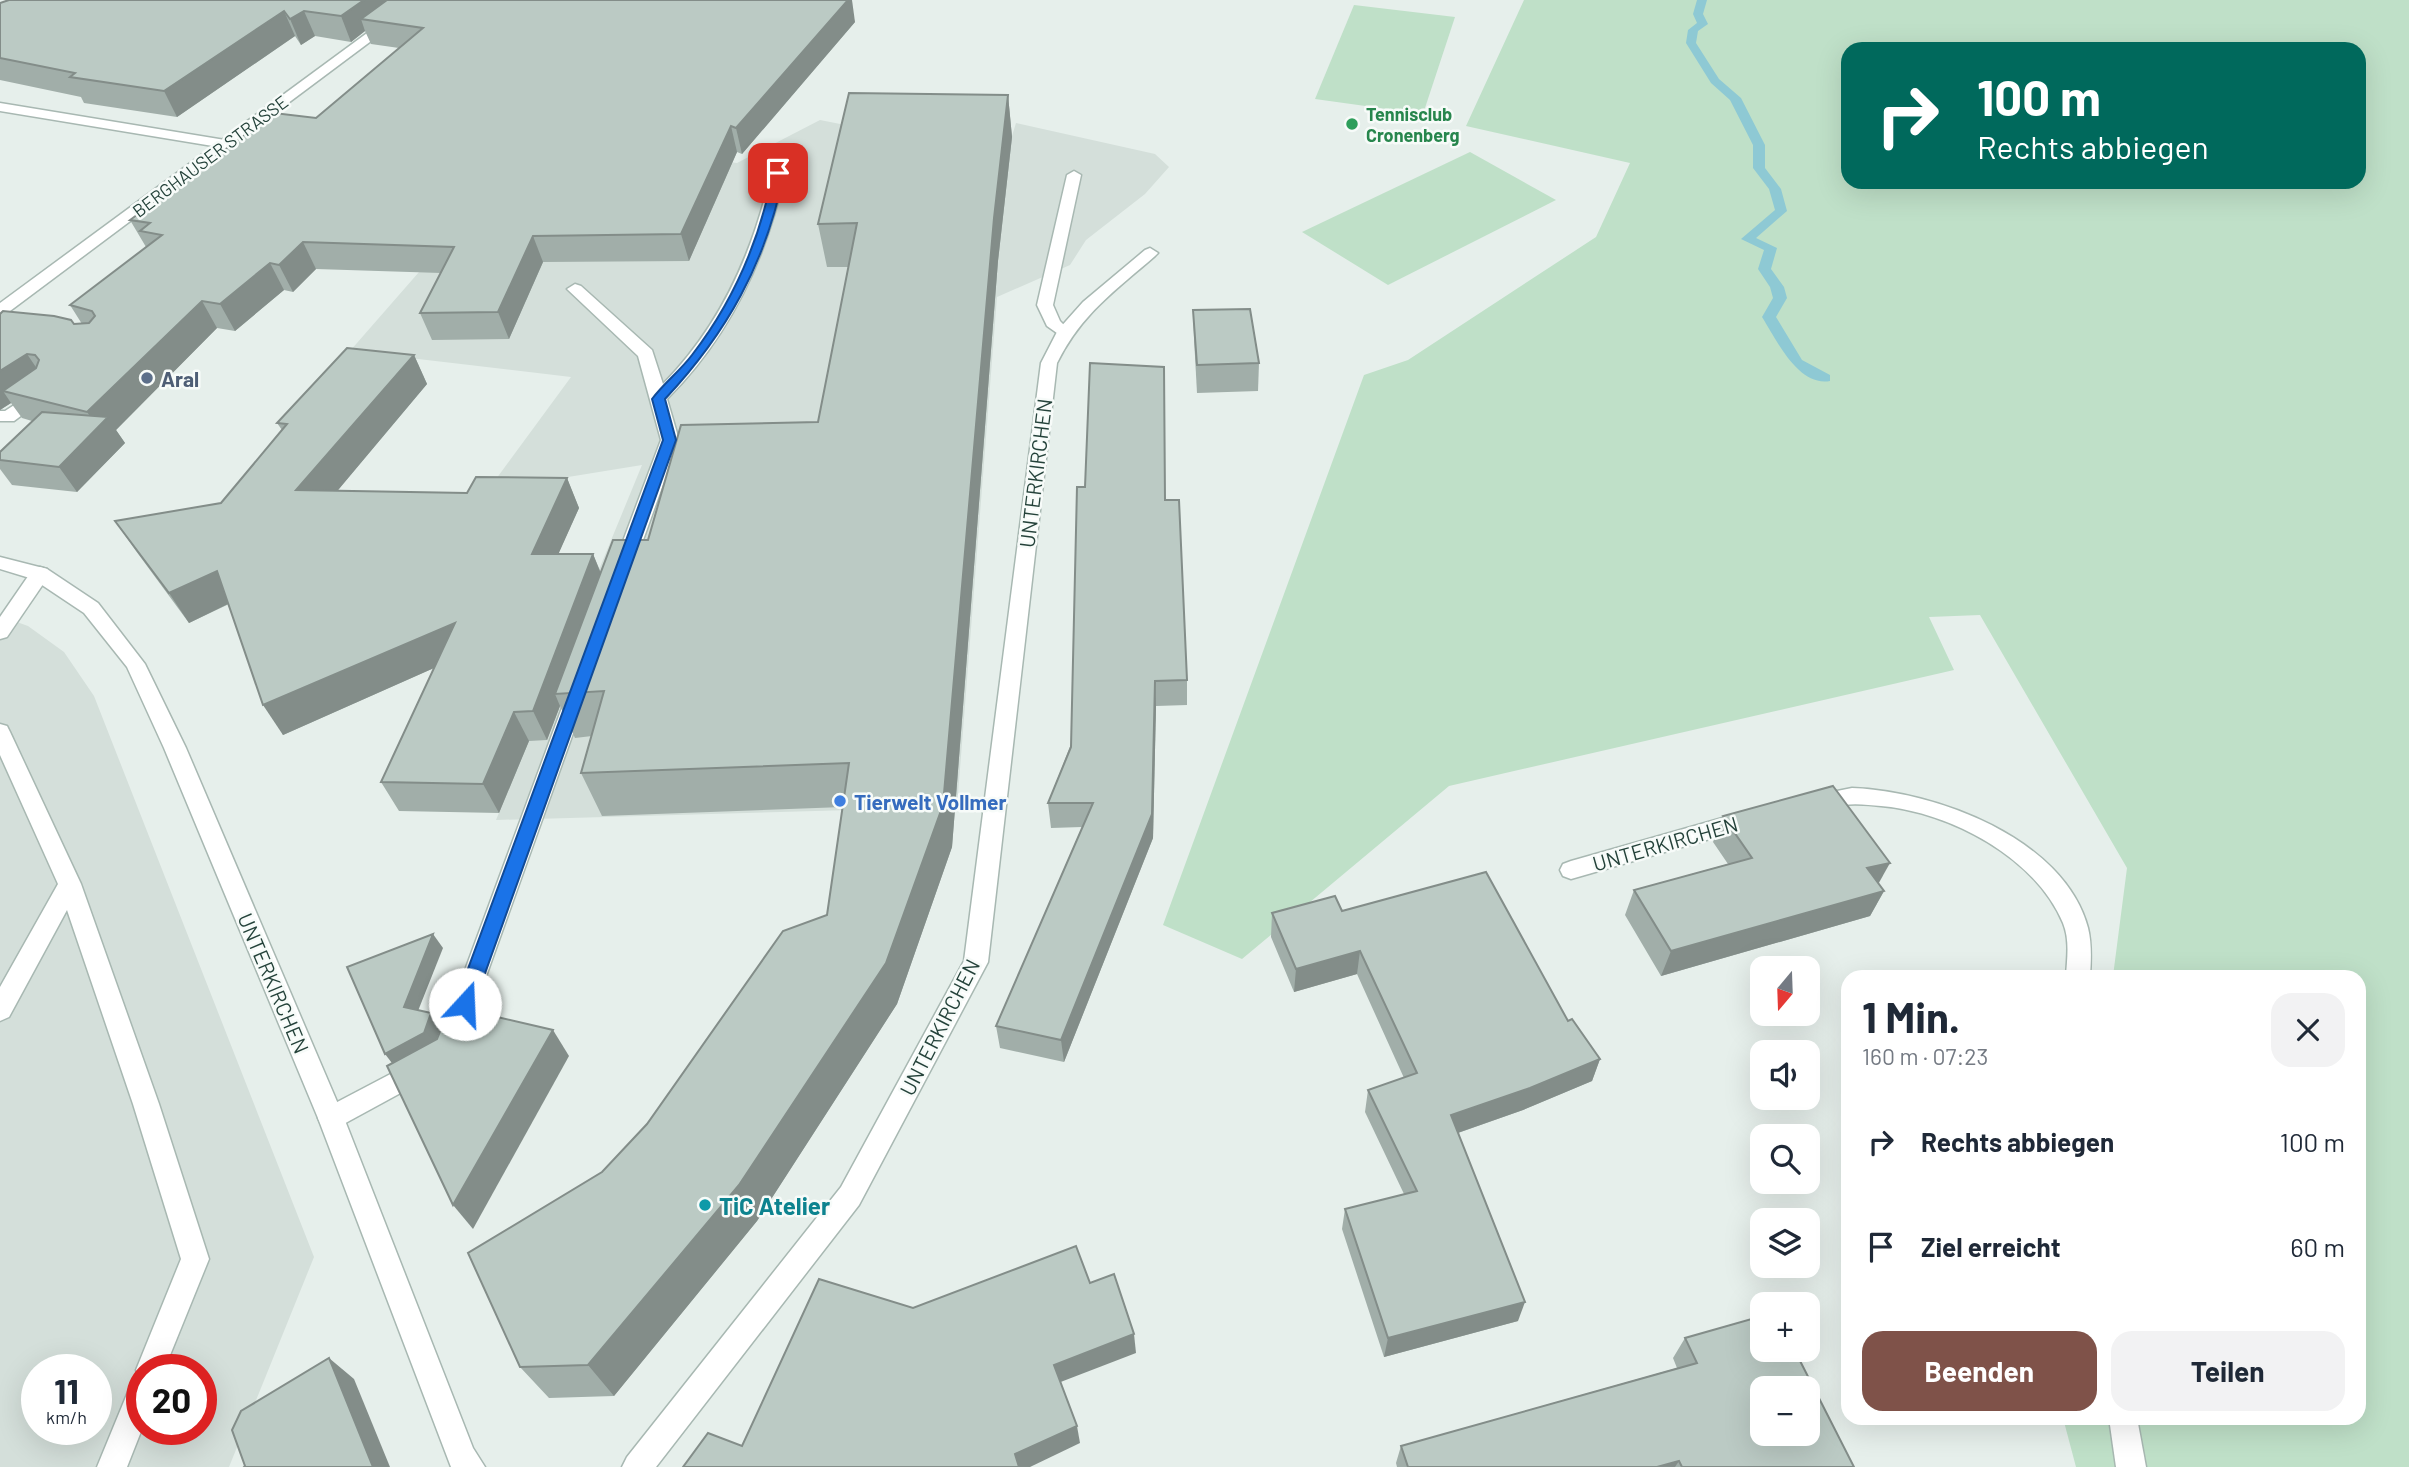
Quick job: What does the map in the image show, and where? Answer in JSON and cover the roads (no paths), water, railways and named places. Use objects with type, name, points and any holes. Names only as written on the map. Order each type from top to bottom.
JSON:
[{"type":"street","name":"BERGHAUSER STRASSE","points":[[4,316],[225,144],[420,0]]},
{"type":"street","points":[[0,107],[225,144]]},
{"type":"street","points":[[658,399],[696,359],[724,318],[752,264],[772,204],[778,173]]},
{"type":"street","points":[[1064,333],[1053,323],[1045,305],[1074,175]]},
{"type":"street","name":"UNTERKIRCHEN","points":[[637,1467],[850,1196],[976,962],[1049,363],[1064,333],[1089,305],[1150,253]]},
{"type":"street","points":[[575,289],[646,354],[670,440],[617,584]]},
{"type":"street","points":[[0,416],[8,417],[47,388]]},
{"type":"street","name":"UNTERKIRCHEN","points":[[0,563],[40,574],[91,608],[135,664],[175,748],[331,1118],[463,1458],[470,1467]]},
{"type":"street","points":[[0,632],[40,574]]},
{"type":"street","points":[[331,1118],[440,1059],[584,676]]},
{"type":"street","points":[[0,732],[70,884],[146,1104],[195,1259],[156,1354]]},
{"type":"street","points":[[1789,808],[1852,796],[1907,801],[1960,819],[2011,847],[2049,879],[2076,923],[2080,952],[2078,970]]},
{"type":"street","name":"UNTERKIRCHEN","points":[[1571,870],[1763,816]]},
{"type":"street","points":[[0,1010],[70,884]]},
{"type":"street","points":[[2124,1425],[2130,1467]]},
{"type":"street","points":[[112,1467],[126,1432]]},
{"type":"waterway","points":[[1702,0],[1698,14],[1703,24],[1693,30],[1691,43],[1715,81],[1735,98],[1759,145],[1759,168],[1775,189],[1781,211],[1747,239],[1771,248],[1764,269],[1777,287],[1780,298],[1769,317],[1797,363],[1825,378]]},
{"type":"place","name":"Tennisclub Cronenberg","points":[[1352,124]]},
{"type":"place","name":"Aral","points":[[147,378]]},
{"type":"place","name":"Tierwelt Vollmer","points":[[840,801]]},
{"type":"place","name":"TiC Atelier","points":[[705,1205]]}]
